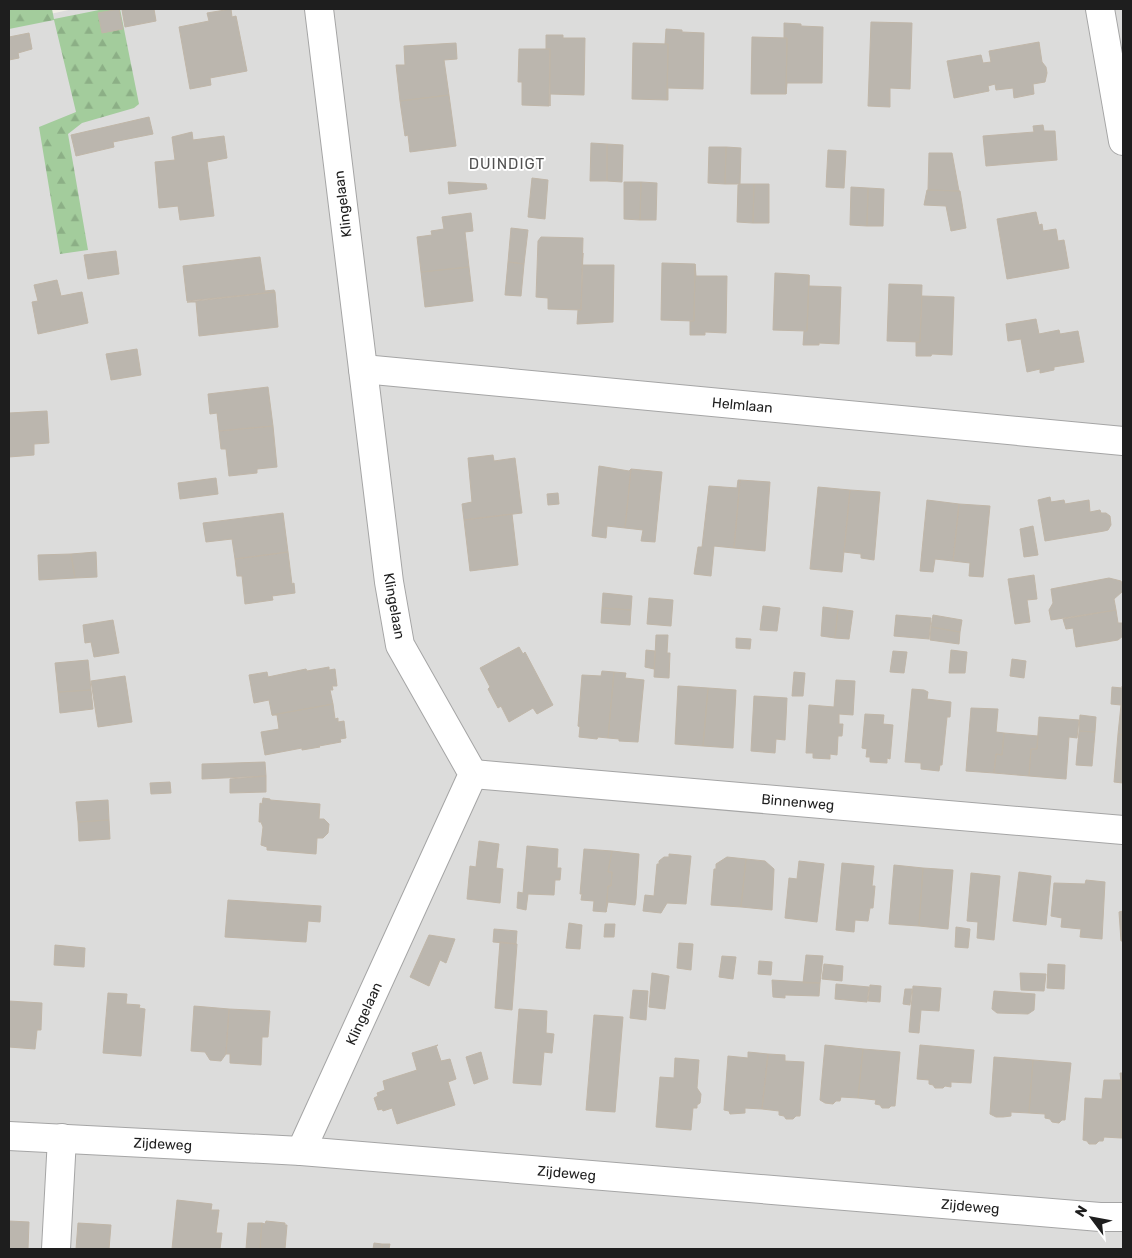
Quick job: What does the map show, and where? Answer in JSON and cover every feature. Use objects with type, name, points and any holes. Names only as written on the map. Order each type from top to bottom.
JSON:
[{"type":"street","name":"Klingelaan","points":[[301,1151],[472,774],[400,645],[389,582],[319,9]]},
{"type":"street","points":[[1100,9],[1123,141]]},
{"type":"street","name":"Helmlaan","points":[[363,369],[1123,441]]},
{"type":"street","name":"Binnenweg","points":[[472,774],[1123,830]]},
{"type":"street","name":"Zijdeweg","points":[[9,1136],[301,1151],[1100,1217],[1123,1217]]},
{"type":"street","points":[[56,1249],[62,1138]]},
{"type":"shaded area","points":[[73,9],[1123,9],[1123,1249],[9,1249],[9,23]]},
{"type":"green space","points":[[9,9],[52,9],[54,19],[104,9],[120,9],[139,104],[134,108],[82,123],[68,134],[88,250],[60,254],[39,127],[76,112],[54,20],[9,29]]},
{"type":"building","points":[[119,9],[123,29],[102,33],[98,13]]},
{"type":"building","points":[[154,9],[156,21],[125,27],[122,10]]},
{"type":"building","points":[[231,9],[232,17],[236,16],[247,71],[210,78],[211,85],[190,89],[179,27],[209,21],[207,13]]},
{"type":"building","points":[[871,22],[912,23],[910,89],[890,88],[890,107],[868,106]]},
{"type":"building","points":[[784,23],[823,27],[822,83],[787,83],[786,94],[787,38],[784,38]]},
{"type":"building","points":[[666,29],[704,33],[703,89],[668,88],[668,100],[667,100],[668,44],[665,44]]},
{"type":"building","points":[[29,33],[32,49],[18,53],[19,58],[9,60],[9,37]]},
{"type":"building","points":[[546,35],[563,35],[563,38],[585,38],[584,95],[550,94],[550,49],[546,49]]},
{"type":"building","points":[[752,37],[787,38],[786,94],[751,94]]},
{"type":"building","points":[[1039,42],[1042,62],[1046,67],[1047,73],[1045,82],[1033,84],[1034,94],[1014,98],[1013,88],[996,90],[995,84],[988,86],[989,91],[954,98],[947,61],[981,55],[983,63],[991,62],[989,51]]},
{"type":"building","points":[[456,43],[457,59],[444,60],[449,95],[400,101],[396,65],[405,65],[404,46]]},
{"type":"building","points":[[633,43],[668,44],[667,100],[632,99]]},
{"type":"building","points":[[519,49],[550,49],[549,106],[522,105],[522,82],[518,82]]},
{"type":"building","points":[[449,95],[456,146],[410,152],[408,135],[405,136],[400,101]]},
{"type":"building","points":[[149,117],[153,134],[113,142],[114,147],[76,156],[71,135]]},
{"type":"building","points":[[1043,125],[1044,131],[1055,131],[1057,160],[986,166],[983,136],[1034,132],[1033,126]]},
{"type":"building","points":[[192,132],[193,140],[224,136],[227,158],[207,162],[214,216],[180,220],[178,206],[159,208],[155,162],[175,160],[172,137]]},
{"type":"building","points":[[591,143],[607,144],[607,181],[590,181]]},
{"type":"building","points":[[607,144],[623,145],[622,182],[607,181]]},
{"type":"building","points":[[709,147],[726,147],[725,184],[708,183]]},
{"type":"building","points":[[726,147],[741,148],[740,184],[725,184]]},
{"type":"building","points":[[828,150],[846,151],[844,188],[826,187]]},
{"type":"building","points":[[929,153],[952,153],[959,191],[928,190]]},
{"type":"building","points":[[532,178],[548,180],[545,219],[528,217]]},
{"type":"building","points":[[448,182],[486,184],[487,189],[449,194]]},
{"type":"building","points":[[624,182],[641,182],[640,220],[624,219]]},
{"type":"building","points":[[641,182],[657,183],[656,220],[640,220]]},
{"type":"building","points":[[754,184],[753,223],[737,222],[738,185]]},
{"type":"building","points":[[754,184],[769,184],[769,223],[753,223]]},
{"type":"building","points":[[851,187],[868,188],[867,226],[850,225]]},
{"type":"building","points":[[868,188],[884,189],[883,226],[867,226]]},
{"type":"building","points":[[927,190],[960,191],[966,228],[951,231],[946,206],[924,205]]},
{"type":"building","points":[[1036,212],[1039,225],[1042,224],[1043,231],[1056,229],[1058,241],[1064,240],[1069,268],[1007,279],[997,219]]},
{"type":"building","points":[[471,213],[473,231],[465,232],[469,267],[421,272],[417,237],[432,235],[431,231],[444,229],[442,217]]},
{"type":"building","points":[[511,228],[528,230],[524,264],[508,262]]},
{"type":"building","points":[[541,237],[583,238],[581,310],[548,309],[548,298],[536,297],[538,241]]},
{"type":"building","points":[[116,251],[119,274],[88,279],[84,255]]},
{"type":"building","points":[[260,257],[265,291],[274,290],[275,292],[187,301],[183,266]]},
{"type":"building","points":[[508,262],[524,264],[521,296],[505,295]]},
{"type":"building","points":[[662,263],[695,264],[694,321],[661,320]]},
{"type":"building","points":[[695,264],[696,276],[727,276],[726,333],[705,332],[705,335],[690,335],[690,321],[694,321]]},
{"type":"building","points":[[583,265],[614,265],[613,322],[577,324],[578,310],[581,310]]},
{"type":"building","points":[[469,267],[473,301],[425,307],[421,272]]},
{"type":"building","points":[[775,273],[809,275],[807,331],[773,330]]},
{"type":"building","points":[[809,275],[809,286],[841,287],[839,344],[819,343],[819,345],[803,345],[804,331],[807,331]]},
{"type":"building","points":[[57,280],[61,296],[82,292],[88,323],[38,334],[32,302],[38,301],[34,285]]},
{"type":"building","points":[[889,284],[922,285],[920,342],[887,341]]},
{"type":"building","points":[[275,292],[278,327],[199,336],[196,302],[187,302]]},
{"type":"building","points":[[922,296],[954,297],[952,355],[932,354],[931,356],[916,356],[916,342],[920,342]]},
{"type":"building","points":[[1036,319],[1039,334],[1059,330],[1060,334],[1078,331],[1084,362],[1054,367],[1054,370],[1040,373],[1040,369],[1027,372],[1021,339],[1008,341],[1006,324]]},
{"type":"building","points":[[137,349],[141,375],[111,380],[106,354]]},
{"type":"building","points":[[268,387],[273,426],[219,431],[217,413],[210,414],[208,394]]},
{"type":"building","points":[[47,411],[49,443],[34,444],[34,455],[9,457],[9,413]]},
{"type":"building","points":[[273,426],[277,467],[257,469],[257,473],[229,476],[226,449],[221,449],[219,431]]},
{"type":"building","points":[[493,455],[494,461],[515,458],[522,513],[464,520],[462,504],[472,502],[468,458]]},
{"type":"building","points":[[599,466],[629,471],[631,469],[625,528],[607,526],[606,538],[592,536]]},
{"type":"building","points":[[631,469],[662,472],[655,542],[641,541],[643,530],[625,528]]},
{"type":"building","points":[[216,478],[218,494],[180,499],[178,483]]},
{"type":"building","points":[[738,480],[740,480],[734,548],[714,546],[711,576],[694,574],[698,547],[702,547],[709,486],[737,488]]},
{"type":"building","points":[[740,480],[770,482],[765,551],[734,548]]},
{"type":"building","points":[[818,487],[850,490],[842,572],[810,569]]},
{"type":"building","points":[[850,490],[880,492],[874,560],[861,558],[861,554],[844,552]]},
{"type":"building","points":[[558,493],[559,504],[548,505],[547,494]]},
{"type":"building","points":[[1050,497],[1051,502],[1064,500],[1065,504],[1089,500],[1090,512],[1100,510],[1101,513],[1106,513],[1110,516],[1111,525],[1108,530],[1104,531],[1045,541],[1038,500]]},
{"type":"building","points":[[927,500],[959,504],[953,561],[935,559],[933,572],[920,571]]},
{"type":"building","points":[[959,504],[990,506],[983,577],[969,576],[970,563],[953,561]]},
{"type":"building","points":[[283,513],[288,552],[235,559],[232,539],[206,542],[203,523]]},
{"type":"building","points":[[512,514],[518,565],[470,571],[464,520]]},
{"type":"building","points":[[1033,526],[1038,555],[1024,557],[1020,529]]},
{"type":"building","points":[[96,552],[97,577],[75,578],[71,554]]},
{"type":"building","points":[[288,552],[295,593],[272,596],[273,600],[245,604],[242,576],[237,576],[235,559]]},
{"type":"building","points":[[71,554],[75,578],[39,580],[38,555]]},
{"type":"building","points":[[1034,575],[1037,599],[1027,600],[1030,622],[1015,624],[1008,579]]},
{"type":"building","points":[[1109,578],[1121,581],[1123,586],[1123,591],[1114,599],[1116,610],[1051,620],[1049,610],[1053,603],[1051,589]]},
{"type":"building","points":[[603,593],[632,596],[631,610],[602,608]]},
{"type":"building","points":[[649,598],[673,600],[671,626],[647,624]]},
{"type":"building","points":[[763,606],[780,608],[777,631],[760,630]]},
{"type":"building","points":[[823,607],[838,609],[835,638],[821,636]]},
{"type":"building","points":[[602,608],[631,610],[630,625],[601,623]]},
{"type":"building","points":[[838,609],[853,611],[849,639],[835,638]]},
{"type":"building","points":[[1116,610],[1118,623],[1123,623],[1123,636],[1118,640],[1076,647],[1073,628],[1066,629],[1063,619]]},
{"type":"building","points":[[896,615],[931,618],[929,639],[894,636]]},
{"type":"building","points":[[933,615],[962,620],[960,632],[931,627]]},
{"type":"building","points":[[113,620],[119,653],[94,657],[91,642],[85,643],[83,625]]},
{"type":"building","points":[[931,627],[960,632],[959,644],[930,640]]},
{"type":"building","points":[[656,635],[668,635],[667,653],[670,653],[669,678],[654,677]]},
{"type":"building","points":[[736,638],[751,639],[750,649],[736,648]]},
{"type":"building","points":[[519,647],[523,654],[525,652],[553,705],[537,714],[533,708],[509,722],[501,706],[498,708],[480,668]]},
{"type":"building","points":[[646,650],[655,651],[654,669],[645,667]]},
{"type":"building","points":[[951,650],[967,652],[965,673],[949,673]]},
{"type":"building","points":[[893,651],[907,652],[904,673],[890,672]]},
{"type":"building","points":[[1012,659],[1026,661],[1024,678],[1010,676]]},
{"type":"building","points":[[88,660],[91,690],[58,692],[55,663]]},
{"type":"building","points":[[329,667],[329,670],[335,669],[337,686],[332,686],[333,690],[330,690],[333,704],[272,715],[269,700],[254,703],[249,675],[267,672],[268,677],[306,669],[307,671]]},
{"type":"building","points":[[602,671],[614,672],[608,738],[579,737],[580,727],[578,726],[582,675],[601,676]]},
{"type":"building","points":[[614,672],[626,673],[625,678],[644,680],[638,742],[619,741],[619,739],[608,738]]},
{"type":"building","points":[[794,672],[805,673],[803,696],[792,696]]},
{"type":"building","points":[[125,676],[132,722],[98,727],[91,681]]},
{"type":"building","points":[[836,680],[855,681],[853,715],[839,714],[839,724],[843,724],[842,736],[838,736],[837,755],[830,754],[830,759],[813,758],[813,753],[806,753],[809,705],[834,707]]},
{"type":"building","points":[[678,686],[708,688],[703,746],[675,744]]},
{"type":"building","points":[[1122,686],[1123,735],[1118,734],[1121,705],[1111,704],[1112,687],[1122,688]]},
{"type":"building","points":[[708,688],[736,690],[733,748],[703,746]]},
{"type":"building","points":[[912,689],[928,692],[927,699],[951,702],[950,717],[947,717],[942,765],[940,765],[939,771],[921,769],[921,763],[905,762]]},
{"type":"building","points":[[91,690],[93,709],[60,713],[58,692]]},
{"type":"building","points":[[754,696],[787,698],[785,740],[776,739],[775,753],[751,751]]},
{"type":"building","points":[[333,704],[335,719],[338,718],[338,722],[344,721],[346,738],[340,739],[341,742],[265,755],[261,732],[279,729],[277,715],[272,715]]},
{"type":"building","points":[[971,708],[998,709],[996,732],[1004,733],[1002,755],[996,754],[994,773],[966,771]]},
{"type":"building","points":[[865,714],[884,715],[883,724],[893,725],[890,759],[887,758],[887,763],[870,762],[870,757],[866,757],[867,749],[862,748]]},
{"type":"building","points":[[1080,715],[1096,717],[1095,732],[1079,731]]},
{"type":"building","points":[[1039,717],[1079,720],[1077,738],[1069,737],[1066,779],[1029,776],[1031,749],[1037,749]]},
{"type":"building","points":[[1079,731],[1095,732],[1092,766],[1076,765]]},
{"type":"building","points":[[1004,733],[1038,736],[1037,749],[1031,749],[1029,776],[994,773],[996,754],[1002,755]]},
{"type":"building","points":[[1118,734],[1123,735],[1123,783],[1114,782]]},
{"type":"building","points":[[265,762],[266,776],[202,779],[202,764]]},
{"type":"building","points":[[266,776],[266,792],[230,793],[230,779]]},
{"type":"building","points":[[170,782],[171,793],[151,794],[150,783]]},
{"type":"building","points":[[263,798],[320,804],[319,819],[324,819],[329,824],[328,833],[323,838],[317,838],[316,854],[267,850],[267,847],[261,845],[263,827],[261,822],[259,822],[260,803],[262,804]]},
{"type":"building","points":[[108,800],[109,820],[78,822],[76,802]]},
{"type":"building","points":[[109,820],[110,839],[79,841],[78,822]]},
{"type":"building","points":[[479,841],[499,844],[496,868],[503,869],[500,903],[467,899],[470,866],[476,867]]},
{"type":"building","points":[[527,846],[558,849],[557,868],[561,868],[560,880],[555,880],[554,895],[528,894],[526,910],[517,908],[518,892],[523,893]]},
{"type":"building","points":[[584,849],[612,851],[608,872],[612,872],[611,886],[608,886],[606,912],[593,911],[594,901],[581,900]]},
{"type":"building","points":[[612,851],[639,854],[636,899],[635,905],[608,902],[606,912],[608,886],[611,886],[612,872],[608,872]]},
{"type":"building","points":[[669,854],[691,856],[686,904],[667,903],[661,913],[643,911],[645,895],[654,896],[657,864],[664,857],[669,857]]},
{"type":"building","points":[[727,857],[746,859],[741,907],[711,905],[714,869],[716,869],[716,864]]},
{"type":"building","points":[[746,859],[765,861],[774,869],[772,910],[741,907]]},
{"type":"building","points":[[799,861],[824,864],[817,922],[785,918],[789,878],[797,879]]},
{"type":"building","points":[[842,863],[874,866],[872,886],[875,886],[873,908],[870,908],[868,921],[855,920],[854,932],[836,930]]},
{"type":"building","points":[[894,865],[923,868],[919,926],[889,924]]},
{"type":"building","points":[[923,868],[953,870],[948,929],[919,926]]},
{"type":"building","points":[[1019,872],[1051,876],[1046,925],[1013,921]]},
{"type":"building","points":[[971,873],[1000,876],[994,940],[977,938],[978,922],[967,921]]},
{"type":"building","points":[[1086,880],[1105,882],[1102,939],[1080,937],[1081,929],[1061,927],[1062,918],[1051,916],[1054,883],[1085,884]]},
{"type":"building","points":[[228,900],[321,906],[320,922],[308,921],[306,942],[225,937]]},
{"type":"building","points":[[1123,911],[1123,941],[1121,941],[1119,912]]},
{"type":"building","points":[[569,923],[582,925],[580,949],[566,948]]},
{"type":"building","points":[[605,924],[615,924],[614,937],[604,937]]},
{"type":"building","points":[[956,927],[970,929],[968,948],[955,947]]},
{"type":"building","points":[[494,929],[517,931],[516,944],[493,942]]},
{"type":"building","points":[[429,935],[455,939],[446,963],[440,960],[429,986],[410,977]]},
{"type":"building","points":[[500,942],[517,944],[512,1010],[495,1008]]},
{"type":"building","points":[[679,943],[693,944],[691,970],[677,968]]},
{"type":"building","points":[[55,945],[85,948],[84,967],[54,965]]},
{"type":"building","points":[[806,955],[823,956],[820,983],[803,983]]},
{"type":"building","points":[[722,956],[736,957],[733,979],[719,977]]},
{"type":"building","points":[[759,961],[772,962],[771,975],[758,974]]},
{"type":"building","points":[[824,964],[843,966],[842,981],[822,979]]},
{"type":"building","points":[[1048,964],[1065,965],[1064,989],[1047,988]]},
{"type":"building","points":[[652,973],[669,976],[665,1009],[649,1007]]},
{"type":"building","points":[[1020,973],[1046,974],[1044,991],[1021,990]]},
{"type":"building","points":[[772,980],[820,983],[819,996],[785,995],[785,998],[773,997]]},
{"type":"building","points":[[836,984],[869,987],[867,1002],[835,999]]},
{"type":"building","points":[[870,985],[881,986],[880,1002],[868,1001]]},
{"type":"building","points":[[913,986],[941,988],[939,1011],[921,1010],[919,1033],[909,1032]]},
{"type":"building","points":[[905,989],[912,989],[910,1005],[903,1004]]},
{"type":"building","points":[[633,990],[648,991],[646,1020],[630,1018]]},
{"type":"building","points":[[994,991],[1035,994],[1034,1010],[1028,1014],[997,1013],[992,1009]]},
{"type":"building","points":[[108,993],[127,994],[126,1004],[140,1005],[139,1008],[145,1009],[141,1056],[103,1053]]},
{"type":"building","points":[[9,1001],[42,1003],[41,1030],[37,1030],[35,1049],[9,1047]]},
{"type":"building","points":[[194,1006],[229,1009],[226,1054],[221,1061],[210,1060],[205,1052],[191,1051]]},
{"type":"building","points":[[229,1009],[270,1011],[268,1037],[262,1037],[261,1065],[230,1063],[230,1054],[226,1054]]},
{"type":"building","points":[[519,1009],[547,1011],[546,1033],[554,1034],[552,1053],[544,1052],[541,1085],[513,1083]]},
{"type":"building","points":[[594,1015],[623,1017],[615,1112],[586,1110]]},
{"type":"building","points":[[438,1045],[436,1046],[441,1061],[450,1059],[456,1079],[448,1082],[455,1105],[397,1124],[392,1108],[383,1111],[382,1109],[378,1110],[374,1098],[378,1096],[377,1093],[385,1090],[383,1081],[417,1070],[412,1053]]},
{"type":"building","points":[[825,1045],[863,1049],[858,1098],[841,1097],[840,1101],[836,1101],[833,1104],[820,1100]]},
{"type":"building","points":[[920,1045],[974,1050],[971,1083],[951,1082],[951,1087],[935,1088],[929,1084],[929,1080],[917,1079]]},
{"type":"building","points":[[863,1049],[900,1052],[895,1106],[882,1108],[880,1105],[875,1104],[876,1100],[858,1098]]},
{"type":"building","points":[[481,1052],[488,1079],[474,1084],[466,1057]]},
{"type":"building","points":[[748,1052],[768,1054],[762,1109],[745,1108],[745,1113],[730,1114],[729,1111],[724,1110],[728,1056],[748,1058]]},
{"type":"building","points":[[768,1054],[785,1055],[785,1061],[804,1062],[800,1116],[786,1119],[784,1116],[779,1115],[779,1111],[762,1109]]},
{"type":"building","points":[[994,1057],[1033,1060],[1029,1113],[1011,1112],[1011,1116],[1003,1117],[996,1117],[990,1114]]},
{"type":"building","points":[[675,1058],[699,1060],[697,1088],[701,1094],[700,1103],[697,1105],[697,1108],[693,1108],[691,1130],[656,1127],[660,1077],[674,1078]]},
{"type":"building","points":[[1033,1060],[1071,1063],[1065,1120],[1059,1123],[1045,1118],[1045,1114],[1029,1113]]},
{"type":"building","points":[[1120,1073],[1123,1073],[1123,1100]]},
{"type":"building","points":[[1104,1080],[1122,1080],[1121,1138],[1104,1137],[1103,1141],[1089,1144],[1083,1140],[1085,1098],[1102,1099]]},
{"type":"building","points":[[1123,1100],[1123,1138],[1121,1138]]},
{"type":"building","points":[[177,1200],[212,1204],[211,1210],[219,1210],[216,1233],[222,1233],[220,1249],[172,1249]]},
{"type":"building","points":[[9,1221],[29,1222],[28,1249],[9,1249]]},
{"type":"building","points":[[266,1221],[285,1223],[287,1225],[285,1249],[260,1249],[262,1223],[265,1224]]},
{"type":"building","points":[[78,1223],[111,1225],[109,1249],[76,1249]]},
{"type":"building","points":[[248,1223],[262,1223],[260,1249],[246,1249]]},
{"type":"building","points":[[374,1243],[382,1244],[382,1249],[373,1249]]},
{"type":"building","points":[[382,1244],[390,1244],[389,1249],[382,1249]]},
{"type":"district","name":"DUINDIGT","points":[[507,164]]}]
